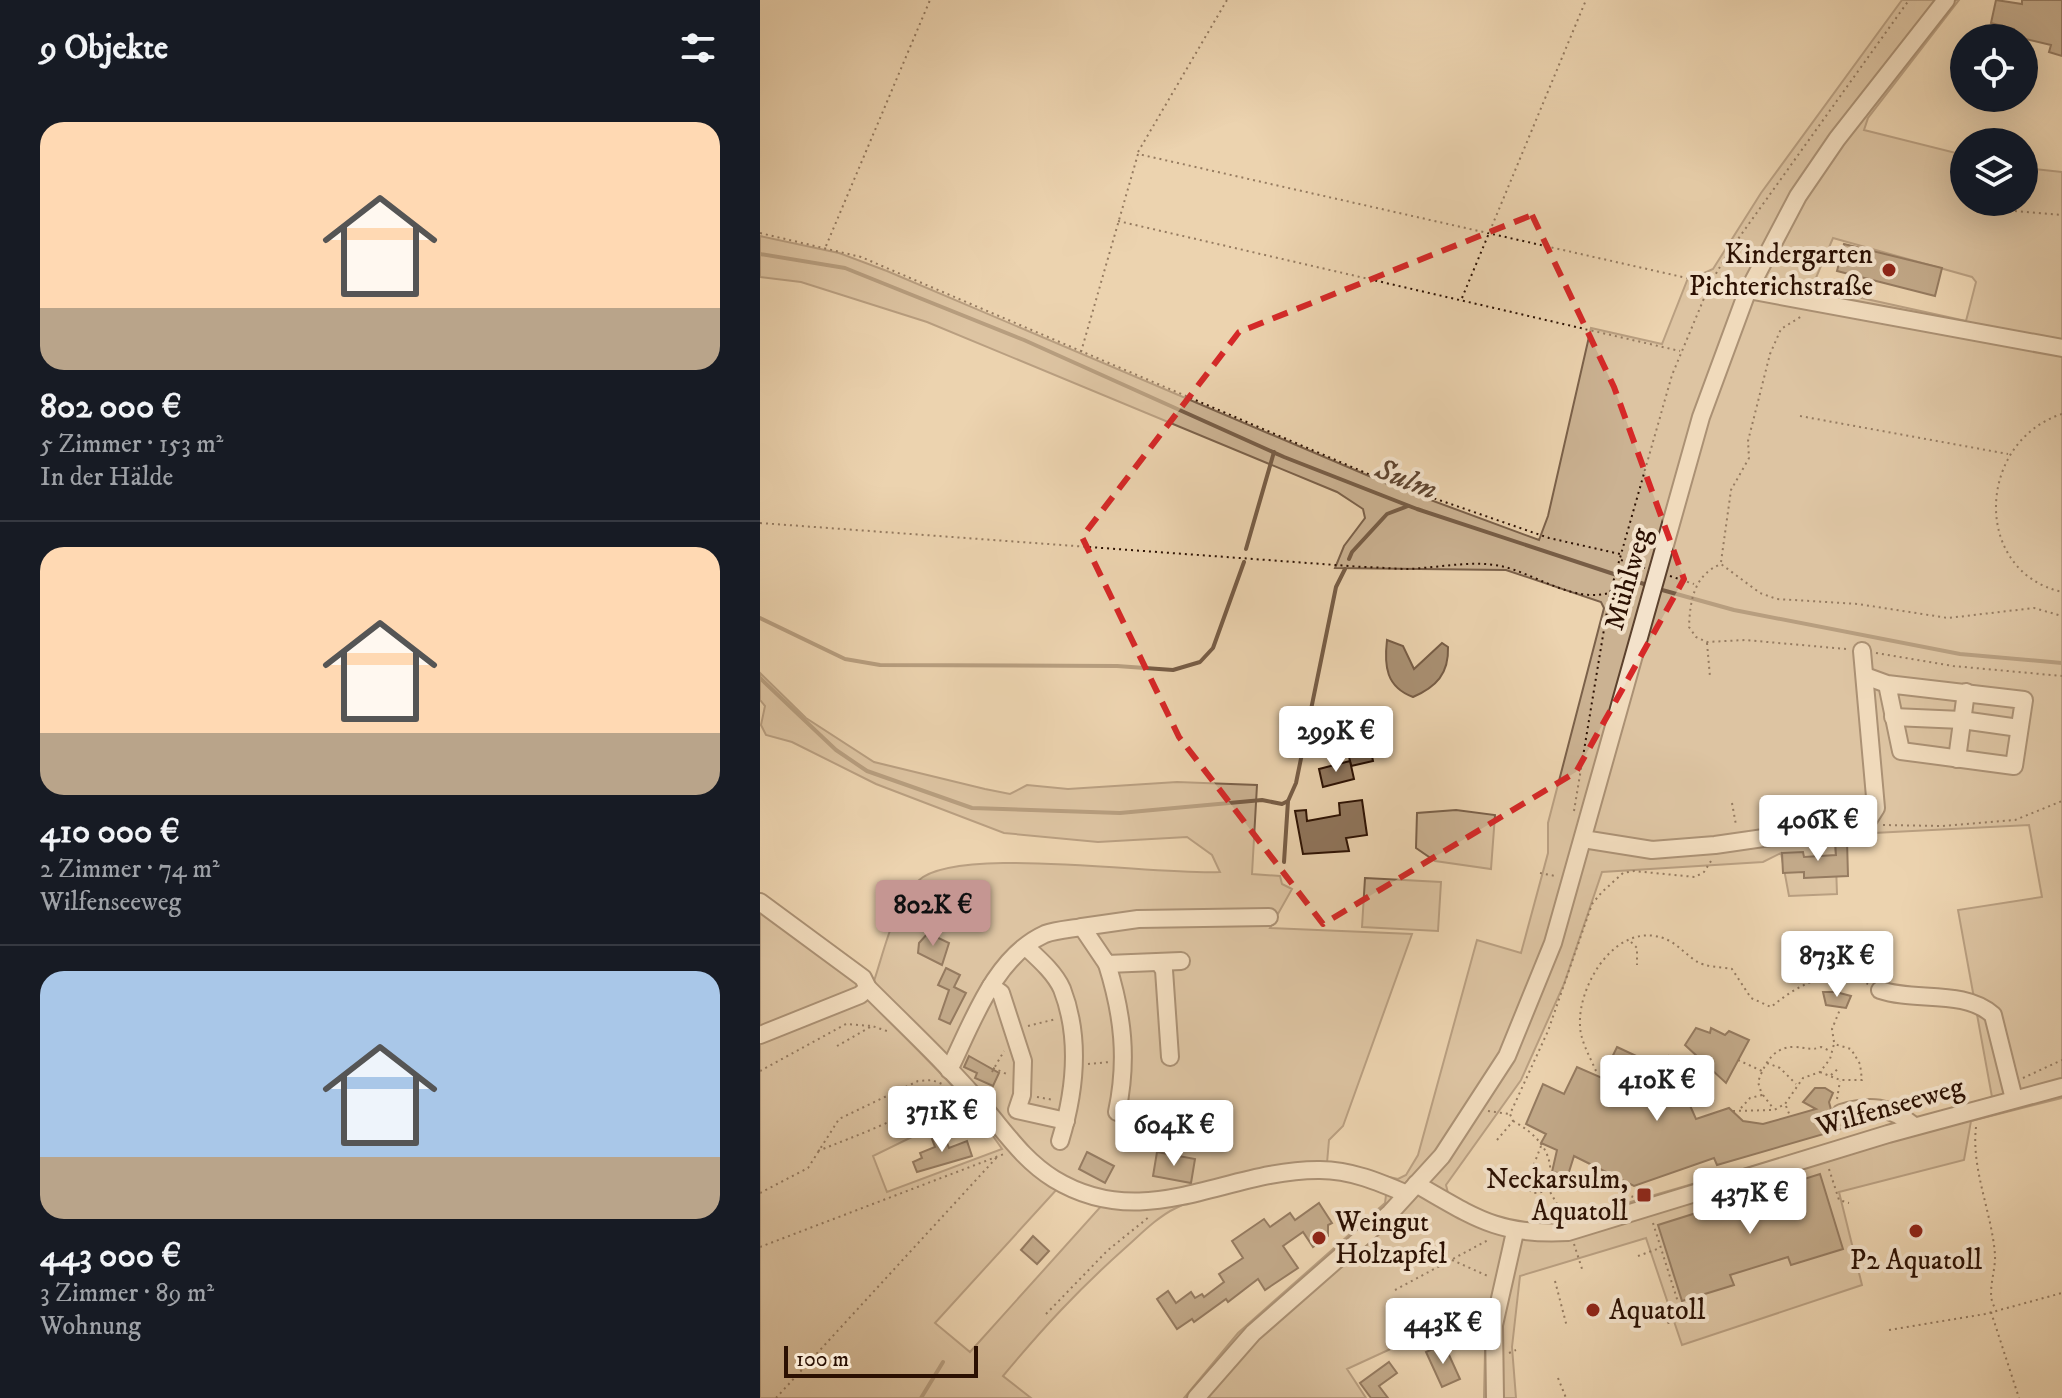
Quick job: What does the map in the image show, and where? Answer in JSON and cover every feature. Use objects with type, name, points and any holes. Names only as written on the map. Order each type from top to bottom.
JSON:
[{"type":"street","name":"Mühlweg","points":[[1412,1189],[1475,1109],[1507,1056],[1553,943],[1701,417],[1747,292],[1790,210],[1821,162],[1946,0]]},
{"type":"street","points":[[1747,292],[2062,348]]},
{"type":"street","points":[[1583,839],[1652,850],[1739,842],[1861,824],[1869,819],[1876,808],[1862,651]]},
{"type":"street","points":[[1865,676],[1887,684],[2024,700],[2014,766],[1901,751],[1887,684]]},
{"type":"street","points":[[1921,686],[1936,719]]},
{"type":"street","points":[[1957,759],[1966,692]]},
{"type":"street","points":[[1893,717],[1962,720],[2019,728]]},
{"type":"street","name":"Wilfenseeweg","points":[[760,902],[863,978],[868,988],[949,1070],[1016,1150],[1054,1179],[1079,1191],[1117,1201],[1169,1201],[1265,1176],[1320,1170],[1361,1175],[1412,1189],[1497,1228],[1515,1232],[1568,1232],[1975,1110],[2012,1092],[2062,1087]]},
{"type":"street","points":[[949,1070],[991,986],[1026,947],[1046,934],[1138,919],[1269,917]]},
{"type":"street","points":[[1082,927],[1107,964],[1123,1019],[1124,1061],[1117,1112]]},
{"type":"street","points":[[1026,947],[1061,988],[1075,1065],[1071,1102],[1060,1141]]},
{"type":"street","points":[[1107,964],[1181,961]]},
{"type":"street","points":[[1160,964],[1164,970],[1170,1057]]},
{"type":"street","points":[[991,986],[1001,993],[1023,1061],[1022,1095],[1017,1110],[1066,1121]]},
{"type":"street","points":[[760,1035],[860,995],[868,988]]},
{"type":"street","points":[[1880,990],[1899,996],[1952,999],[1983,1006],[1993,1015],[2012,1092]]},
{"type":"street","points":[[1838,1109],[1881,1107],[1902,1116],[1914,1126]]},
{"type":"street","points":[[1196,1398],[1253,1333],[1390,1213],[1412,1189]]},
{"type":"street","points":[[1495,1398],[1494,1325],[1515,1232]]},
{"type":"path","points":[[825,247],[930,0]]},
{"type":"path","points":[[1081,352],[1143,138],[1227,0]]},
{"type":"path","points":[[1462,298],[1586,0]]},
{"type":"path","points":[[1574,810],[1610,593],[1682,352],[1711,282],[1779,178],[1909,0]]},
{"type":"path","points":[[1138,154],[1747,292]]},
{"type":"path","points":[[2038,213],[2062,215]]},
{"type":"path","points":[[1118,221],[1462,298],[1682,352]]},
{"type":"path","points":[[760,233],[861,257],[1387,482],[1549,538],[1621,554]]},
{"type":"path","points":[[1721,564],[1731,490],[1749,458],[1748,441],[1770,354],[1781,329],[1821,306]]},
{"type":"path","points":[[2062,414],[2046,419],[2009,454],[1997,479],[1993,508],[2003,545],[2022,573],[2048,589],[2062,592]]},
{"type":"path","points":[[1800,416],[2009,454]]},
{"type":"path","points":[[760,523],[914,537],[1363,567],[1405,569],[1479,564],[1504,567],[1573,592],[1592,596],[1610,593]]},
{"type":"path","points":[[1620,559],[1696,584]]},
{"type":"path","points":[[1721,564],[1708,569],[1696,584],[1690,609],[1689,627],[1696,637],[1707,642],[1745,640],[1862,651],[1953,666],[2062,676]]},
{"type":"path","points":[[1721,564],[1760,593],[1777,599],[1858,604],[1948,618],[2034,608],[2062,616]]},
{"type":"path","points":[[1707,642],[1710,677]]},
{"type":"path","points":[[1869,819],[1888,826],[2015,820],[2062,801]]},
{"type":"path","points":[[1732,803],[1739,842]]},
{"type":"path","points":[[1583,1272],[1549,1190],[1550,1158],[1535,1134],[1513,1121],[1510,1114],[1544,1041],[1592,904],[1623,873],[1634,871],[1695,877],[1704,872],[1716,853],[1715,845]]},
{"type":"path","points":[[1596,1071],[1579,1027],[1586,986],[1593,970],[1630,941],[1657,936],[1679,944],[1698,963],[1732,969],[1751,998],[1771,1007],[1796,987],[1829,975],[1860,980],[1880,990]]},
{"type":"path","points":[[1630,941],[1637,948],[1637,965]]},
{"type":"path","points":[[1820,1072],[1830,1059],[1829,1050],[1834,1044],[1832,1029],[1841,1007]]},
{"type":"path","points":[[1031,1026],[1042,1023]]},
{"type":"path","points":[[760,1071],[846,1024],[872,1026],[914,1037]]},
{"type":"path","points":[[837,1046],[872,1026]]},
{"type":"path","points":[[1733,1111],[1741,1108],[1774,1110],[1785,1104],[1807,1075],[1820,1072],[1840,1080],[1862,1080],[1860,1064],[1851,1049],[1834,1044]]},
{"type":"path","points":[[1774,1110],[1769,1099],[1762,1095],[1758,1082],[1766,1063],[1786,1048],[1813,1050],[1821,1047],[1829,1050]]},
{"type":"path","points":[[1001,1052],[991,1070],[1012,1077]]},
{"type":"path","points":[[1738,1060],[1761,1070]]},
{"type":"path","points":[[2012,1092],[2062,1060]]},
{"type":"path","points":[[1075,1065],[1124,1061]]},
{"type":"path","points":[[1766,1063],[1780,1068],[1797,1085]]},
{"type":"path","points":[[1830,1076],[1840,1067]]},
{"type":"path","points":[[760,1193],[798,1176],[808,1168],[817,1151],[839,1119],[918,1081],[932,1080],[942,1084],[934,1096],[912,1108],[817,1151]]},
{"type":"path","points":[[1838,1109],[1840,1080]]},
{"type":"path","points":[[1022,1095],[1071,1102]]},
{"type":"path","points":[[1741,1108],[1750,1098],[1762,1095]]},
{"type":"path","points":[[1785,1104],[1790,1116]]},
{"type":"path","points":[[1475,1109],[1510,1114]]},
{"type":"path","points":[[1975,1110],[1976,1148],[1994,1234],[1996,1264],[1991,1298],[1996,1309]]},
{"type":"path","points":[[1497,1140],[1513,1121]]},
{"type":"path","points":[[1541,1145],[1526,1185],[1532,1193],[1549,1190],[1560,1174]]},
{"type":"path","points":[[760,1247],[1016,1150]]},
{"type":"path","points":[[776,1398],[998,1156]]},
{"type":"path","points":[[1830,1170],[1839,1200],[1849,1203]]},
{"type":"path","points":[[1530,1173],[1558,1181],[1581,1179],[1613,1187],[1648,1209],[1683,1318],[1665,1324]]},
{"type":"path","points":[[1046,1314],[1108,1250],[1169,1201]]},
{"type":"path","points":[[1395,1290],[1480,1246],[1497,1228]]},
{"type":"path","points":[[1638,1256],[1661,1248]]},
{"type":"path","points":[[1452,1260],[1502,1282]]},
{"type":"path","points":[[1555,1281],[1567,1327]]},
{"type":"path","points":[[1889,1330],[1991,1311],[2062,1293]]},
{"type":"path","points":[[1991,1311],[2019,1398]]},
{"type":"path","points":[[1558,1378],[1566,1398]]},
{"type":"highlighted area","points":[[1532,215],[1614,387],[1684,579],[1576,772],[1323,924],[1179,737],[1082,537],[1239,332]]},
{"type":"shaded area","points":[[1902,0],[1959,0],[1868,118],[1864,130],[1950,152],[1950,216],[2038,216],[2038,169],[2062,172],[2062,1098],[1971,1121],[1964,1160],[1839,1192],[1862,1285],[1682,1345],[1646,1238],[1520,1276],[1512,1347],[1516,1398],[1484,1398],[1486,1305],[1347,1369],[1366,1398],[1184,1398],[1238,1333],[1385,1203],[1386,1195],[1368,1184],[1322,1176],[1269,1181],[1221,1191],[1190,1201],[1155,1221],[1076,1295],[1003,1376],[1031,1398],[760,1398],[760,897],[874,981],[891,928],[909,891],[918,881],[939,870],[1014,863],[1220,872],[1212,855],[1187,837],[1098,842],[1004,833],[876,784],[792,742],[766,735],[761,725],[765,706],[760,700],[760,673],[806,718],[874,762],[985,789],[1010,794],[1027,785],[1068,789],[1177,782],[1257,785],[1252,874],[1280,876],[1282,884],[1292,889],[1270,928],[1412,934],[1343,1126],[1329,1140],[1327,1163],[1398,1179],[1406,1175],[1418,1155],[1477,940],[1521,953],[1548,853],[1548,823],[1604,608],[1601,602],[1506,570],[1335,568],[1344,546],[1365,518],[1363,509],[1337,492],[927,322],[801,282],[760,277],[760,236],[839,253],[887,271],[1390,485],[1539,540],[1548,516],[1591,328],[1662,344],[1690,273],[1702,274],[1713,269],[1761,193]],"holes":[[[1833,238],[1972,277],[1976,282],[1966,321],[1812,287]],[[2029,825],[2042,897],[1958,910],[1992,1097],[1565,1221],[1531,1223],[1505,1220],[1449,1197],[1446,1185],[1521,1080],[1564,984],[1602,872],[1763,862],[1781,853],[1789,896],[1837,894],[1835,835]],[[973,1107],[1002,1149],[887,1192],[873,1156]],[[1058,1188],[1104,1203],[970,1352],[935,1323]]]},
{"type":"shaded area","points":[[1387,640],[1403,646],[1414,669],[1442,643],[1448,647],[1446,665],[1440,678],[1413,697],[1397,688],[1387,667]]},
{"type":"shaded area","points":[[1456,810],[1495,815],[1491,869],[1435,861],[1416,848],[1417,813]]},
{"type":"shaded area","points":[[1365,878],[1441,882],[1438,931],[1362,927]]},
{"type":"building","points":[[1996,0],[2022,4],[2022,0],[2062,0],[2062,56],[2049,52],[2051,45],[2038,42],[2038,24],[1991,23]]},
{"type":"building","name":"Kindergarten Pichterichstraße","points":[[1844,244],[1942,268],[1935,296],[1837,271]]},
{"type":"building","points":[[1369,742],[1373,761],[1351,766],[1347,747]]},
{"type":"building","points":[[1350,761],[1354,779],[1323,787],[1319,769]]},
{"type":"building","points":[[1362,800],[1367,835],[1346,838],[1349,851],[1303,854],[1295,811],[1306,810],[1307,821],[1340,815],[1339,803]]},
{"type":"building","points":[[1847,840],[1848,876],[1804,878],[1804,872],[1783,873],[1782,853],[1803,852],[1804,857],[1836,855],[1835,841]]},
{"type":"building","points":[[928,933],[949,943],[942,965],[918,953],[919,943]]},
{"type":"building","points":[[946,968],[960,975],[954,987],[966,993],[950,1024],[939,1019],[949,990],[938,985]]},
{"type":"building","points":[[1823,992],[1851,996],[1846,1008],[1826,1005]]},
{"type":"building","points":[[1696,1028],[1710,1033],[1711,1028],[1725,1035],[1729,1031],[1749,1040],[1726,1083],[1685,1045]]},
{"type":"building","points":[[1617,1047],[1649,1062],[1668,1056],[1696,1119],[1729,1108],[1743,1121],[1763,1124],[1816,1109],[1803,1102],[1815,1088],[1825,1088],[1833,1093],[1829,1102],[1834,1121],[1865,1122],[1717,1165],[1714,1158],[1634,1186],[1574,1156],[1568,1175],[1552,1172],[1557,1150],[1541,1143],[1546,1134],[1526,1124],[1543,1084],[1564,1094],[1577,1067],[1602,1078]]},
{"type":"building","points":[[969,1056],[999,1073],[993,1086],[975,1078],[977,1073],[964,1067]]},
{"type":"building","points":[[944,1135],[949,1148],[967,1141],[972,1156],[917,1172],[913,1162],[922,1158],[920,1153],[935,1147],[932,1139]]},
{"type":"building","points":[[1087,1152],[1114,1166],[1105,1183],[1079,1169]]},
{"type":"building","points":[[1157,1152],[1195,1159],[1191,1183],[1153,1176]]},
{"type":"building","points":[[1820,1174],[1843,1249],[1791,1265],[1788,1257],[1730,1275],[1734,1285],[1682,1301],[1658,1225]]},
{"type":"building","points":[[1319,1203],[1332,1223],[1328,1225],[1328,1236],[1313,1247],[1303,1232],[1283,1246],[1298,1268],[1265,1290],[1258,1279],[1228,1302],[1226,1299],[1194,1322],[1192,1319],[1177,1329],[1157,1299],[1168,1291],[1176,1303],[1191,1292],[1195,1298],[1202,1294],[1204,1297],[1224,1282],[1219,1274],[1243,1258],[1232,1241],[1264,1219],[1270,1227],[1290,1213],[1295,1220]]},
{"type":"building","points":[[1033,1236],[1049,1251],[1037,1264],[1021,1250]]},
{"type":"building","points":[[1444,1344],[1460,1379],[1442,1387],[1426,1352]]},
{"type":"building","points":[[1389,1362],[1397,1373],[1379,1386],[1388,1398],[1371,1398],[1360,1383]]},
{"type":"waterway","name":"Sulm","points":[[760,254],[845,268],[1024,340],[1284,457],[1417,509],[1647,585]]},
{"type":"waterway","points":[[1246,549],[1274,452]]},
{"type":"waterway","points":[[1349,559],[1387,514],[1408,506]]},
{"type":"waterway","points":[[760,618],[845,659],[880,665],[1117,666],[1173,670],[1200,662],[1213,648],[1244,562]]},
{"type":"waterway","points":[[1284,862],[1288,801],[1296,783],[1336,587],[1345,569]]},
{"type":"waterway","name":"Sulm","points":[[1655,588],[1734,610],[1960,654],[2062,663]]},
{"type":"waterway","points":[[760,678],[836,750],[867,771],[972,808],[1120,813],[1262,800],[1282,804],[1288,801]]},
{"type":"waterway","points":[[921,1398],[943,1362]]},
{"type":"place","name":"Kindergarten Pichterichstraße","points":[[1889,270]]},
{"type":"place","name":"Neckarsulm, Aquatoll","points":[[1644,1195]]},
{"type":"place","name":"P2 Aquatoll","points":[[1916,1231]]},
{"type":"place","name":"Weingut Holzapfel","points":[[1319,1238]]},
{"type":"place","name":"Aquatoll","points":[[1593,1310]]}]
